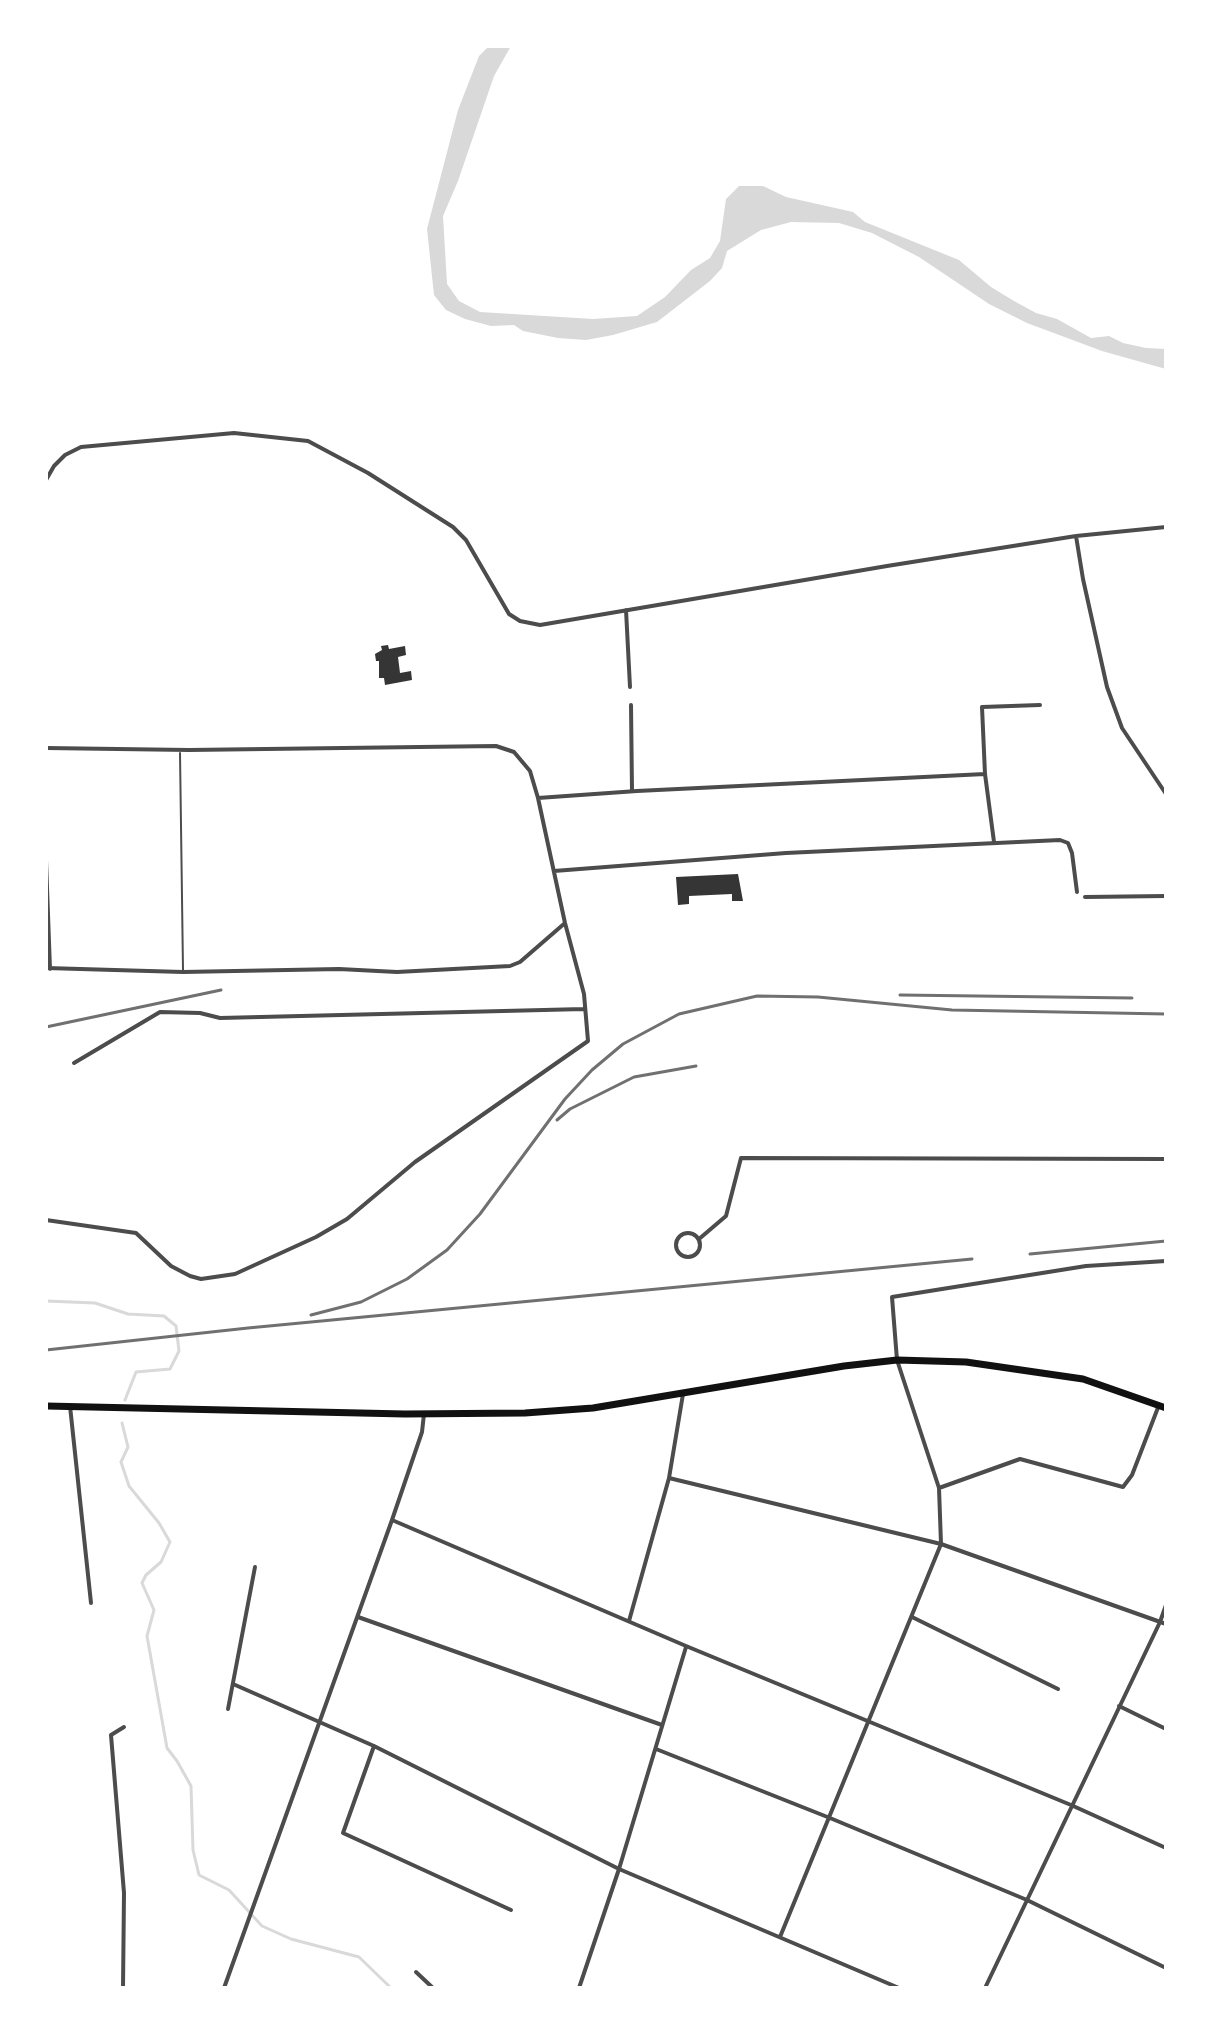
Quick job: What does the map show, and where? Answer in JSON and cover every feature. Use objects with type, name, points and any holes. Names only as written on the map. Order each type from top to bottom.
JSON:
[{"type":"main road","points":[[46,1406],[424,1414],[525,1413],[593,1408],[897,1360],[966,1362],[1083,1379],[1162,1407]]},
{"type":"street","points":[[46,480],[65,455],[81,447],[234,433],[308,441],[368,473],[453,527],[466,540],[509,614],[520,621],[540,625],[1076,536],[1166,527]]},
{"type":"street","points":[[1076,536],[1107,687],[1122,728],[1166,794]]},
{"type":"street","points":[[626,610],[630,687]]},
{"type":"street","points":[[631,705],[632,791]]},
{"type":"street","points":[[994,843],[985,774],[982,707],[1040,705]]},
{"type":"street","points":[[46,748],[180,750],[496,746],[514,752],[530,771],[538,798],[584,994],[588,1041],[415,1162],[347,1219],[316,1237],[235,1274],[201,1279],[190,1276],[171,1266],[136,1233],[46,1220]]},
{"type":"street","points":[[538,798],[985,774]]},
{"type":"street","points":[[554,871],[786,853],[1060,840],[1068,843],[1077,892]]},
{"type":"street","points":[[46,860],[48,968],[183,972],[339,969],[397,972],[510,966],[520,962],[565,923]]},
{"type":"street","points":[[1085,897],[1166,896]]},
{"type":"street","points":[[74,1063],[160,1012],[200,1013],[220,1018],[584,1009]]},
{"type":"street","points":[[699,1239],[726,1216],[741,1158],[893,1161],[1166,1159]]},
{"type":"street","points":[[682,1234],[693,1234],[699,1239],[700,1247],[696,1254],[685,1257],[678,1252],[676,1244],[682,1234]]},
{"type":"street","points":[[780,1937],[941,1544],[939,1488],[897,1360],[892,1297],[1086,1266],[1166,1261]]},
{"type":"street","points":[[629,1621],[669,1478],[683,1393]]},
{"type":"street","points":[[70,1406],[91,1603]]},
{"type":"street","points":[[939,1488],[1020,1459],[1123,1487],[1132,1475],[1162,1407]]},
{"type":"street","points":[[224,1988],[392,1520],[422,1432],[424,1414]]},
{"type":"street","points":[[669,1478],[941,1544],[1163,1623]]},
{"type":"street","points":[[392,1520],[1071,1805],[1166,1848]]},
{"type":"street","points":[[228,1709],[255,1567]]},
{"type":"street","points":[[985,1988],[1119,1706],[1163,1623],[1166,1605]]},
{"type":"street","points":[[358,1617],[662,1725]]},
{"type":"street","points":[[912,1617],[1058,1689]]},
{"type":"street","points":[[579,1988],[619,1869],[686,1646]]},
{"type":"street","points":[[233,1684],[374,1746],[619,1869],[899,1988]]},
{"type":"street","points":[[1119,1706],[1166,1729]]},
{"type":"street","points":[[123,1988],[124,1893],[111,1735],[124,1727]]},
{"type":"street","points":[[374,1746],[343,1833],[511,1910]]},
{"type":"street","points":[[656,1749],[1027,1900],[1166,1968]]},
{"type":"street","points":[[416,1972],[433,1988]]},
{"type":"lane","points":[[180,750],[183,972]]},
{"type":"shaded area","points":[[489,46],[511,46],[494,76],[443,216],[447,284],[459,301],[480,312],[593,319],[637,316],[665,297],[691,270],[710,258],[720,241],[726,199],[739,186],[763,186],[786,197],[853,212],[865,222],[959,260],[991,287],[1014,301],[1091,338],[1109,336],[1123,343],[1166,349],[1166,369],[1102,351],[1027,323],[989,304],[919,257],[872,233],[839,223],[791,222],[761,230],[727,251],[722,268],[710,281],[657,322],[613,335],[586,340],[558,338],[523,331],[514,325],[491,326],[446,310],[434,295],[427,229],[458,110],[479,56]]},
{"type":"building","points":[[388,645],[389,649],[405,646],[406,655],[398,657],[400,673],[411,671],[412,680],[385,685],[384,678],[379,678],[379,661],[376,661],[375,654],[382,650],[381,646]]},
{"type":"building","points":[[738,874],[743,901],[732,901],[732,894],[689,896],[689,904],[678,905],[676,877]]},
{"type":"waterway","points":[[46,1301],[95,1303],[128,1314],[164,1316],[176,1326],[179,1351],[170,1369],[136,1372],[125,1400]]},
{"type":"waterway","points":[[122,1423],[128,1447],[121,1462],[129,1486],[170,1542],[161,1562],[146,1575],[142,1583],[154,1610],[147,1636],[167,1748],[191,1786],[193,1850],[199,1875],[229,1890],[262,1926],[291,1939],[359,1957],[391,1988]]},
{"type":"railway","points":[[46,1027],[221,990]]},
{"type":"railway","points":[[900,995],[1132,998]]},
{"type":"railway","points":[[311,1315],[361,1302],[407,1279],[447,1250],[480,1214],[565,1099],[592,1070],[623,1044],[679,1014],[757,996],[818,997],[952,1010],[1166,1014]]},
{"type":"railway","points":[[557,1120],[570,1109],[634,1077],[696,1066]]},
{"type":"railway","points":[[1030,1254],[1166,1241]]},
{"type":"railway","points":[[46,1350],[972,1259]]}]
